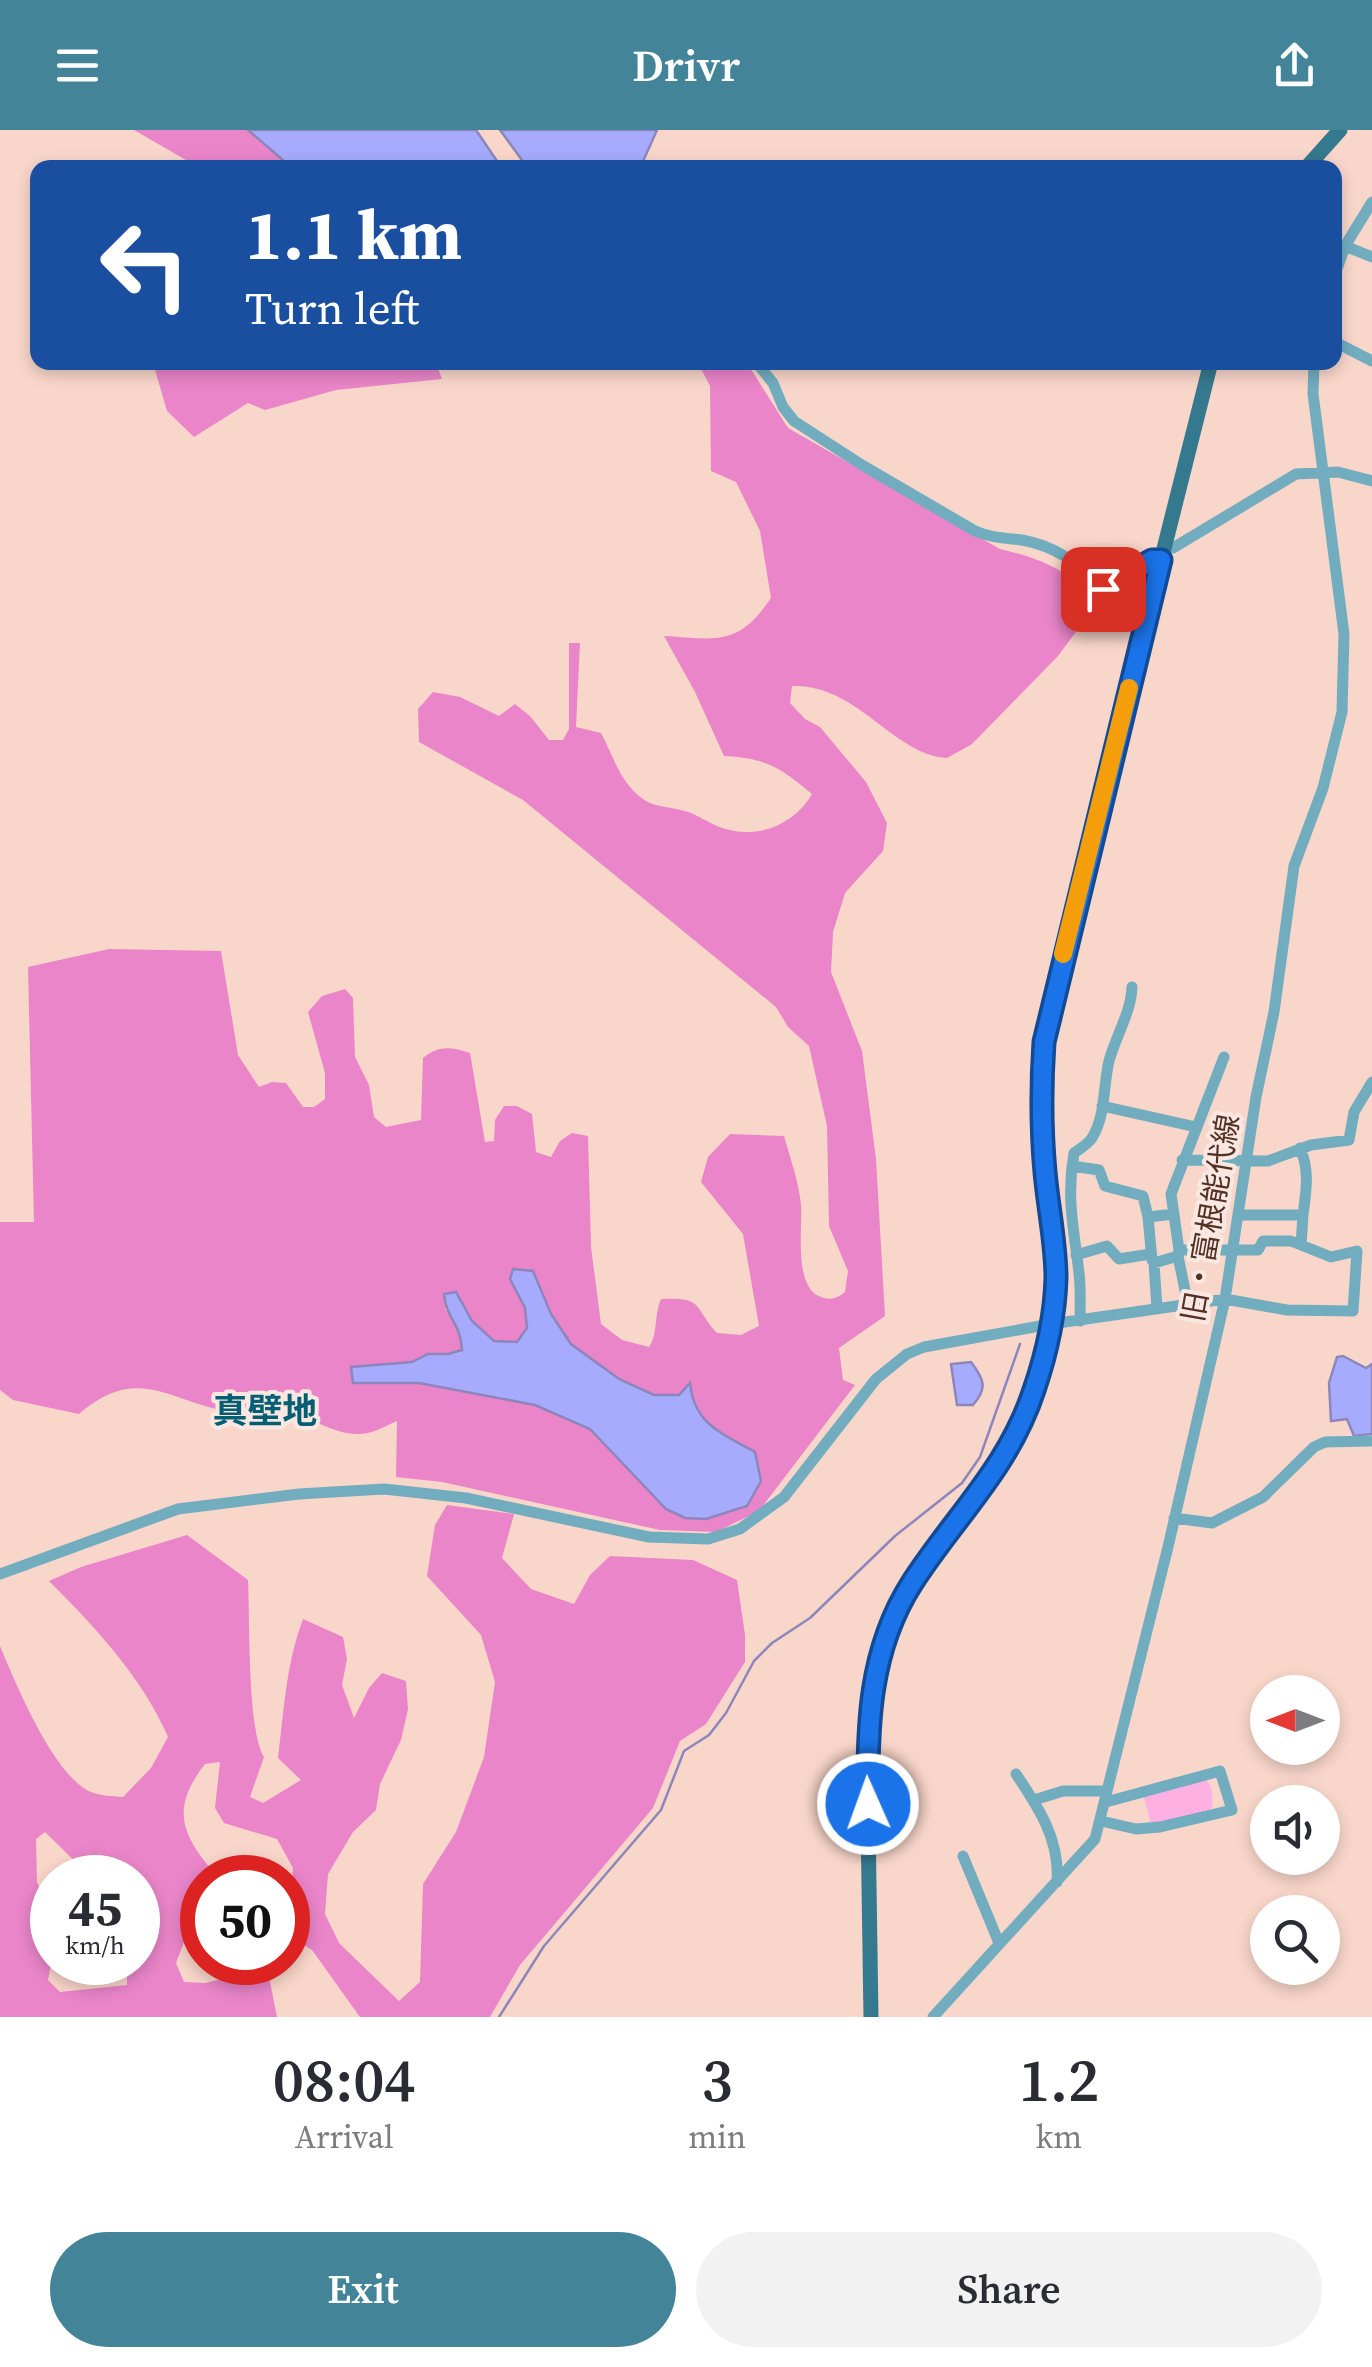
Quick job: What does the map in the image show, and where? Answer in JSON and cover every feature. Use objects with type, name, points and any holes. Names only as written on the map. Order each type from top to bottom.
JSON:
[{"type":"main road","points":[[1313,160],[1340,130]]},
{"type":"main road","points":[[871,2017],[866,1752],[877,1663],[912,1582],[982,1492],[1018,1432],[1034,1392],[1051,1324],[1056,1277],[1041,1117],[1044,1042],[1209,370]]},
{"type":"street","points":[[1342,255],[1372,202]]},
{"type":"street","points":[[1345,246],[1372,257]]},
{"type":"street","points":[[1342,346],[1372,361]]},
{"type":"street","points":[[762,370],[794,421],[862,466],[990,538],[1026,541],[1060,552],[1082,566],[1103,589],[1296,474],[1338,472],[1372,481]]},
{"type":"street","name":"旧・富根能代線","points":[[933,2017],[1088,1849],[1101,1822],[1174,1518],[1224,1299],[1256,1097],[1274,1012],[1294,866],[1323,788],[1342,712],[1344,634],[1313,394],[1314,370]]},
{"type":"street","points":[[1080,1321],[1080,1275],[1068,1184],[1074,1153],[1091,1141],[1108,1066],[1122,1022],[1131,1008],[1132,987]]},
{"type":"street","points":[[1188,1304],[1171,1194],[1224,1057]]},
{"type":"street","points":[[1182,1160],[1268,1161],[1300,1148],[1349,1140],[1354,1112],[1372,1082]]},
{"type":"street","points":[[1102,1106],[1196,1127]]},
{"type":"street","points":[[1300,1148],[1306,1160],[1307,1182],[1301,1245]]},
{"type":"street","points":[[1072,1166],[1099,1170],[1105,1186],[1143,1196],[1157,1309]]},
{"type":"street","points":[[1148,1218],[1174,1214]]},
{"type":"street","points":[[1238,1216],[1303,1215]]},
{"type":"street","points":[[1053,1240],[1073,1236]]},
{"type":"street","points":[[0,1574],[178,1509],[299,1494],[384,1489],[466,1498],[649,1537],[708,1540],[740,1529],[784,1496],[876,1378],[907,1354],[924,1347],[1224,1299],[1286,1310],[1354,1311],[1358,1251],[1331,1256],[1290,1241],[1263,1241],[1258,1250],[1179,1253],[1152,1259],[1118,1259],[1107,1246],[1076,1255]]},
{"type":"street","points":[[1174,1518],[1212,1523],[1263,1498],[1314,1447],[1325,1442],[1372,1441]]},
{"type":"street","points":[[1034,1800],[1063,1791],[1107,1797],[1220,1771],[1232,1810],[1160,1828],[1136,1829],[1101,1822]]},
{"type":"street","points":[[1016,1774],[1034,1800],[1055,1846],[1057,1882]]},
{"type":"street","points":[[963,1856],[999,1943]]},
{"type":"shaded area","points":[[134,130],[248,130],[283,160],[186,160]]},
{"type":"shaded area","points":[[155,370],[439,370],[442,379],[336,390],[265,410],[248,403],[194,437],[167,411]]},
{"type":"shaded area","points":[[702,370],[751,370],[788,428],[1000,549],[1060,571],[1090,595],[1090,613],[1058,656],[972,744],[947,758],[909,745],[836,696],[815,688],[792,686],[790,703],[805,719],[820,727],[866,782],[887,823],[883,851],[845,893],[833,932],[831,972],[862,1051],[876,1159],[885,1316],[839,1348],[843,1380],[855,1385],[759,1511],[716,1532],[660,1530],[442,1482],[396,1477],[397,1421],[368,1433],[347,1433],[296,1415],[231,1412],[137,1388],[100,1399],[79,1414],[13,1400],[0,1390],[0,1222],[34,1222],[28,967],[109,949],[221,951],[238,1055],[259,1087],[272,1082],[286,1083],[303,1107],[314,1107],[325,1099],[325,1073],[308,1012],[322,996],[345,989],[353,998],[355,1057],[369,1085],[374,1117],[386,1127],[421,1120],[423,1058],[440,1049],[451,1049],[470,1053],[485,1142],[494,1141],[495,1120],[504,1106],[517,1106],[532,1114],[536,1152],[551,1157],[560,1141],[572,1133],[588,1136],[591,1247],[601,1324],[622,1340],[649,1347],[661,1299],[692,1302],[717,1333],[741,1335],[759,1326],[743,1234],[701,1182],[708,1157],[730,1134],[784,1136],[800,1196],[801,1257],[807,1284],[824,1298],[836,1298],[845,1292],[848,1271],[829,1226],[827,1126],[809,1046],[788,1027],[776,1007],[523,800],[419,742],[418,709],[433,692],[460,697],[499,716],[515,704],[549,740],[563,740],[569,729],[569,643],[580,643],[576,727],[601,733],[623,777],[643,799],[744,832],[771,828],[794,815],[812,794],[782,771],[762,762],[724,756],[664,636],[712,638],[737,632],[771,598],[760,531],[736,482],[711,471],[710,386]],"holes":[[[532,1271],[551,1314],[571,1344],[619,1379],[654,1395],[679,1395],[689,1384],[704,1418],[721,1433],[755,1452],[685,1518],[666,1509],[590,1429],[535,1405],[419,1383],[353,1382],[351,1368],[412,1362],[428,1354],[462,1350],[461,1332],[445,1309],[456,1293],[472,1321],[494,1341],[516,1342],[527,1328],[525,1308],[510,1279]]]},
{"type":"shaded area","points":[[447,1505],[514,1514],[502,1558],[531,1589],[574,1604],[590,1575],[610,1556],[693,1560],[737,1580],[745,1635],[745,1662],[706,1724],[680,1741],[653,1808],[520,1965],[490,2017],[360,2017],[310,1949],[310,1855],[286,1855],[277,1839],[224,1823],[215,1808],[220,1762],[205,1764],[194,1780],[184,1808],[188,1834],[200,1855],[180,1855],[180,1953],[176,1963],[180,1985],[271,1985],[277,2017],[0,2017],[0,1646],[37,1727],[63,1768],[91,1792],[123,1797],[151,1768],[168,1737],[131,1673],[49,1581],[81,1567],[187,1535],[248,1580],[252,1699],[264,1757],[250,1797],[263,1803],[301,1780],[278,1758],[289,1670],[303,1619],[343,1637],[347,1659],[342,1685],[354,1718],[369,1688],[382,1673],[406,1681],[408,1709],[401,1740],[380,1784],[376,1810],[353,1832],[328,1874],[325,1914],[339,1943],[399,2001],[420,1982],[423,1884],[456,1832],[484,1757],[495,1682],[481,1635],[427,1576],[435,1525]]},
{"type":"shaded area","points":[[1206,1779],[1213,1806],[1203,1817],[1151,1824],[1143,1794]]},
{"type":"water","points":[[248,130],[476,130],[496,160],[283,160]]},
{"type":"water","points":[[500,130],[657,130],[644,160],[522,160]]},
{"type":"water","points":[[513,1269],[533,1271],[551,1314],[571,1344],[619,1379],[654,1395],[679,1395],[690,1383],[703,1418],[755,1452],[761,1481],[747,1506],[706,1519],[685,1518],[666,1509],[590,1429],[535,1405],[419,1383],[353,1383],[351,1367],[412,1362],[428,1354],[462,1350],[444,1294],[456,1292],[472,1321],[494,1341],[517,1342],[527,1328],[525,1308],[510,1279]]},
{"type":"water","points":[[1343,1356],[1366,1368],[1372,1364],[1372,1434],[1354,1436],[1347,1419],[1331,1421],[1329,1383],[1337,1357]]},
{"type":"water","points":[[971,1362],[981,1379],[981,1394],[973,1405],[957,1405],[951,1364]]},
{"type":"waterway","points":[[499,2017],[544,1946],[661,1810],[684,1751],[709,1735],[726,1713],[754,1661],[772,1643],[810,1618],[895,1536],[962,1483],[980,1457],[1020,1344]]},
{"type":"slow traffic","points":[[1063,954],[1129,688]]},
{"type":"district","name":"真壁地","points":[[265,1411]]},
{"type":"route","points":[[868,1804],[868,1719],[885,1638],[912,1582],[999,1466],[1018,1432],[1046,1351],[1056,1277],[1040,1100],[1044,1042],[1161,560],[1152,560],[1103,589]]}]
